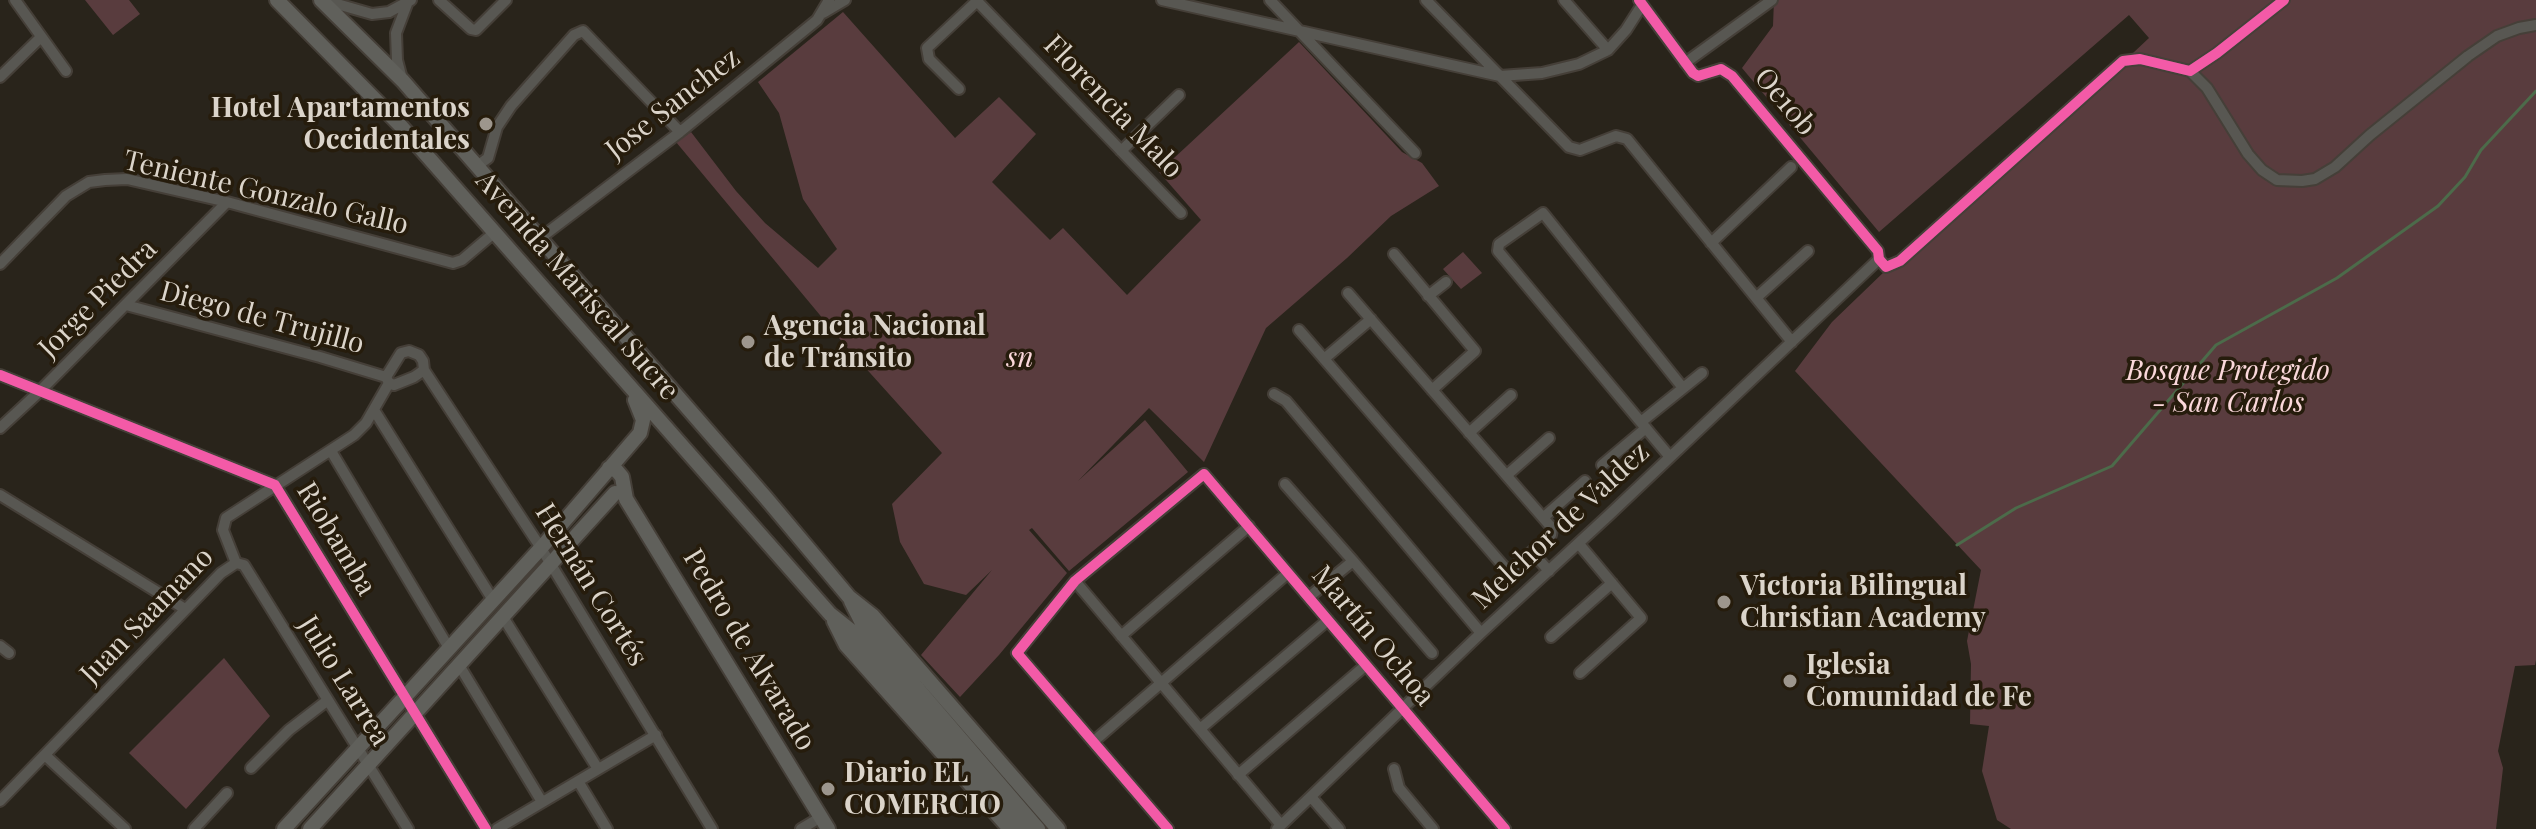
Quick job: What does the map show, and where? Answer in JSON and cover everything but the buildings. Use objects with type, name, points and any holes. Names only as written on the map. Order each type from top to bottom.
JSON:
[{"type":"main road","name":"Avenida Mariscal Sucre","points":[[277,0],[400,125],[830,614],[854,633],[1024,829]]},
{"type":"main road","name":"Avenida Mariscal Sucre","points":[[322,0],[403,81],[849,597],[873,616],[1058,829]]},
{"type":"main road","points":[[284,829],[541,548],[643,427],[630,388]]},
{"type":"main road","name":"Pedro de Alvarado","points":[[606,472],[617,471],[622,477],[621,496],[824,823]]},
{"type":"main road","points":[[310,829],[551,564],[621,496]]},
{"type":"main road","name":"Avenida Mariscal Sucre","points":[[849,597],[863,625],[1038,829]]},
{"type":"main road","name":"Avenida Mariscal Sucre","points":[[830,614],[846,645],[1010,829]]},
{"type":"street","points":[[15,0],[66,71]]},
{"type":"street","points":[[322,0],[372,14],[389,12],[409,2]]},
{"type":"street","points":[[439,0],[476,30],[506,0]]},
{"type":"street","name":"Jose Sanchez","points":[[539,239],[680,132],[822,14],[829,0]]},
{"type":"street","points":[[822,14],[845,0]]},
{"type":"street","points":[[1162,0],[1500,76],[1542,73],[1579,64],[1608,50],[1626,30],[1640,2],[1685,63],[1772,0]]},
{"type":"street","points":[[1270,0],[1415,153]]},
{"type":"street","points":[[1426,0],[1569,147],[1580,150],[1616,136],[1627,139],[1792,342]]},
{"type":"street","points":[[1564,0],[1608,50]]},
{"type":"street","points":[[2190,71],[2284,0]]},
{"type":"street","points":[[959,89],[929,59],[927,48],[976,1]]},
{"type":"street","name":"Florencia Malo","points":[[976,1],[1181,213]]},
{"type":"street","points":[[403,81],[397,60],[396,33],[409,2]]},
{"type":"street","points":[[1879,259],[1886,267],[1896,265],[2123,61],[2140,59],[2190,71],[2207,88],[2232,130],[2262,170],[2277,180],[2302,181],[2315,179],[2335,167],[2370,135],[2497,36],[2536,25]]},
{"type":"street","points":[[477,166],[488,158],[497,127],[511,106],[574,35],[583,31],[680,132]]},
{"type":"street","points":[[0,77],[41,37]]},
{"type":"street","name":"Oe10b","points":[[1685,63],[1698,76],[1721,69],[1732,76],[1878,251],[1879,259]]},
{"type":"street","points":[[1121,151],[1179,95]]},
{"type":"street","points":[[1711,243],[1791,167]]},
{"type":"street","name":"Teniente Gonzalo Gallo","points":[[0,264],[57,204],[89,182],[127,179],[457,263],[495,232]]},
{"type":"street","name":"Jorge Piedra","points":[[0,428],[227,202]]},
{"type":"street","points":[[1670,457],[1498,251],[1499,244],[1543,213],[1683,388]]},
{"type":"street","points":[[1756,298],[1808,251]]},
{"type":"street","points":[[1394,254],[1475,351],[1432,390]]},
{"type":"street","name":"Melchor de Valdez","points":[[1279,827],[1879,259]]},
{"type":"street","points":[[1428,296],[1446,282]]},
{"type":"street","points":[[1299,330],[1506,569],[1513,568],[1553,531],[1348,293]]},
{"type":"street","name":"Diego de Trujillo","points":[[126,305],[387,380]]},
{"type":"street","points":[[1324,359],[1371,319]]},
{"type":"street","name":"Juan Saamano","points":[[0,801],[185,609],[221,573],[236,563],[223,530],[223,521],[228,515],[354,435],[374,410],[401,353],[409,351],[419,355],[424,370]]},
{"type":"street","points":[[387,380],[399,384],[424,370]]},
{"type":"street","name":"Hernán Cortés","points":[[424,370],[541,548],[712,829]]},
{"type":"street","points":[[1602,465],[1702,373]]},
{"type":"street","name":"Riobamba","points":[[0,375],[275,485],[486,829]]},
{"type":"street","points":[[1274,394],[1286,401],[1481,633]]},
{"type":"street","points":[[1469,433],[1511,395]]},
{"type":"street","points":[[374,410],[493,600]]},
{"type":"street","points":[[1507,475],[1549,438]]},
{"type":"street","points":[[331,451],[449,648]]},
{"type":"street","name":"Martín Ochoa","points":[[1075,581],[1204,474],[1505,829]]},
{"type":"street","points":[[1544,517],[1585,481]]},
{"type":"street","points":[[1285,484],[1432,653]]},
{"type":"street","points":[[0,495],[185,609]]},
{"type":"street","points":[[1121,636],[1249,526]]},
{"type":"street","points":[[1579,544],[1641,618],[1580,673]]},
{"type":"street","points":[[1532,552],[1549,571]]},
{"type":"street","points":[[1309,597],[1353,561]]},
{"type":"street","name":"Julio Larrea","points":[[236,563],[244,565],[408,829]]},
{"type":"street","points":[[1093,742],[1288,573]]},
{"type":"street","points":[[1168,829],[1017,653],[1075,581],[1279,827]]},
{"type":"street","points":[[1551,637],[1612,583]]},
{"type":"street","points":[[503,617],[598,769]]},
{"type":"street","points":[[1200,729],[1328,620]]},
{"type":"street","points":[[0,646],[9,653]]},
{"type":"street","points":[[459,665],[542,802]]},
{"type":"street","points":[[1238,775],[1366,665]]},
{"type":"street","points":[[251,768],[289,730],[328,700]]},
{"type":"street","points":[[505,827],[656,735]]},
{"type":"street","points":[[46,756],[125,829]]},
{"type":"street","points":[[1394,769],[1399,788],[1433,829]]},
{"type":"street","points":[[578,781],[607,829]]},
{"type":"street","points":[[194,829],[227,793]]},
{"type":"street","points":[[1312,798],[1339,829]]},
{"type":"street","points":[[801,829],[824,823]]},
{"type":"green space","points":[[85,0],[129,0],[140,14],[113,35]]},
{"type":"green space","name":"Bosque Protegido - San Carlos","points":[[1774,0],[2536,0],[2536,660],[2535,665],[2515,666],[2498,751],[2503,768],[2496,829],[2011,829],[1997,820],[1982,771],[1989,726],[1970,724],[1971,664],[1967,641],[1981,570],[1795,371],[1832,322],[1913,244],[2035,145],[2149,38],[2129,15],[1879,232],[1742,68],[1773,26]]},
{"type":"green space","name":"sn","points":[[843,12],[955,138],[999,97],[1036,134],[992,182],[1050,240],[1063,228],[1127,295],[1201,220],[1159,172],[1299,42],[1402,152],[1422,163],[1439,186],[1391,216],[1266,328],[1204,462],[1149,408],[1078,481],[1145,420],[1188,472],[1069,571],[1032,528],[1029,530],[1067,573],[960,697],[921,655],[992,570],[966,595],[924,584],[900,542],[892,504],[942,453],[844,344],[676,142],[691,132],[765,223],[818,268],[837,249],[803,199],[779,113],[758,82]]},
{"type":"green space","points":[[1463,252],[1482,273],[1461,289],[1443,269]]},
{"type":"green space","points":[[224,658],[270,716],[186,809],[129,753]]},
{"type":"waterway","points":[[1957,545],[2016,508],[2112,466],[2216,345],[2337,278],[2438,206],[2465,177],[2481,150],[2536,91]]},
{"type":"cycle path","points":[[1639,0],[1693,73],[1698,76],[1721,69],[1732,76],[1878,251],[1879,259],[1886,267],[1900,261],[2123,61],[2140,59],[2190,71],[2284,0]]},
{"type":"cycle path","points":[[0,375],[275,485],[486,829]]},
{"type":"cycle path","points":[[1168,829],[1017,653],[1075,581],[1204,474],[1505,829]]},
{"type":"place","name":"Hotel Apartamentos Occidentales","points":[[486,124]]},
{"type":"place","name":"Agencia Nacional de Tránsito","points":[[748,342]]},
{"type":"place","name":"Victoria Bilingual Christian Academy","points":[[1724,602]]},
{"type":"place","name":"Iglesia Comunidad de Fe","points":[[1790,681]]},
{"type":"place","name":"Diario EL COMERCIO","points":[[828,789]]}]
